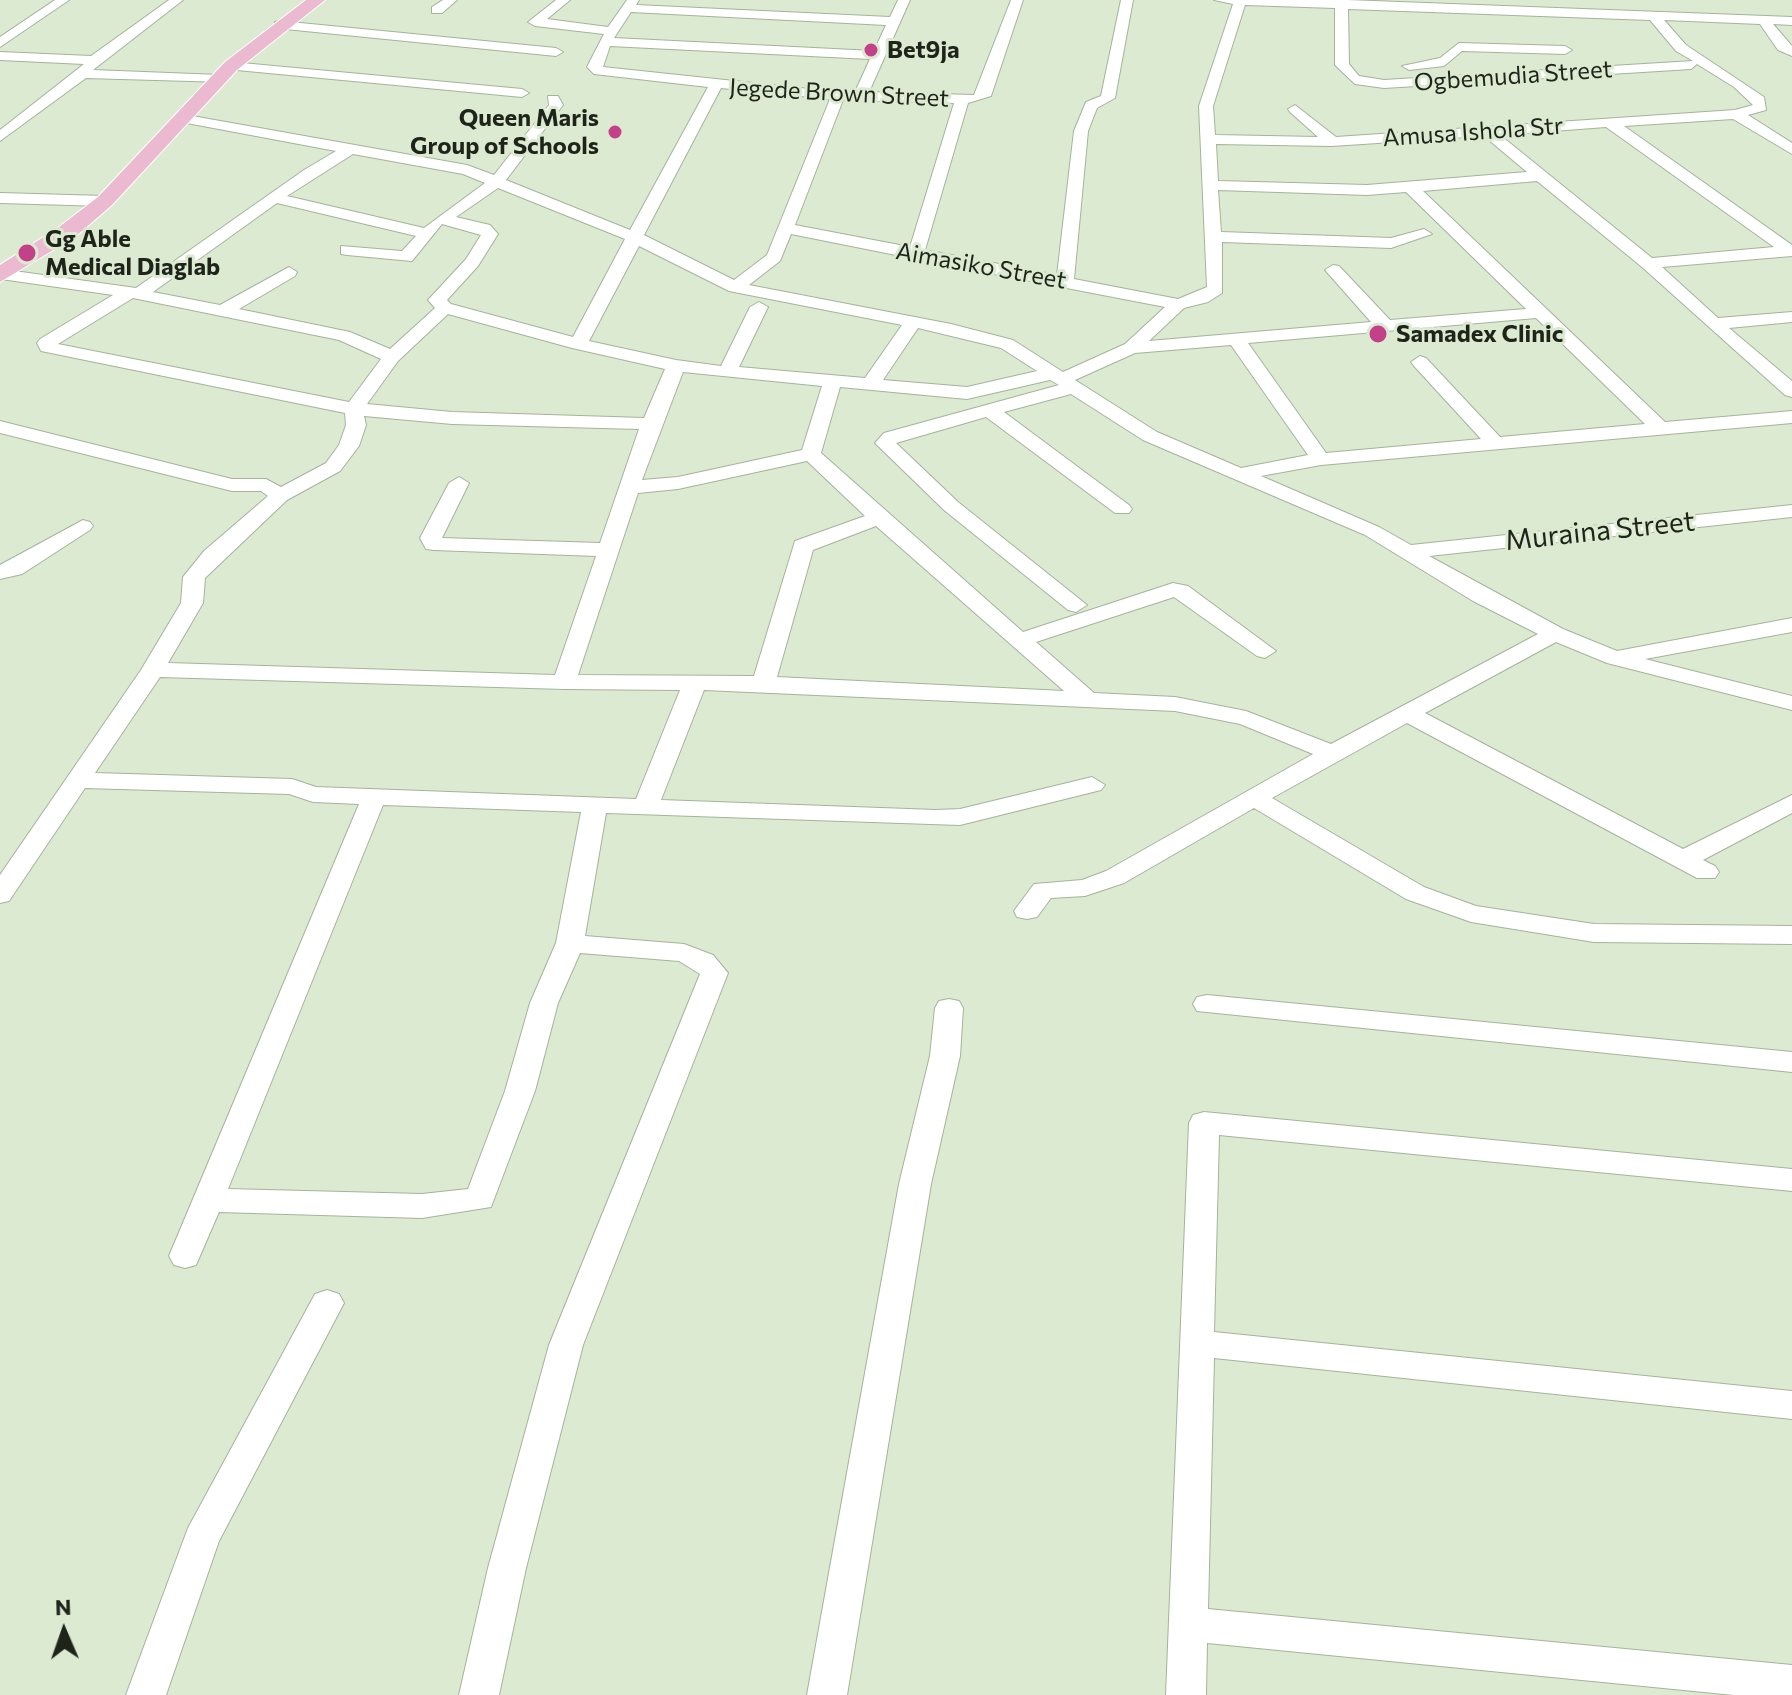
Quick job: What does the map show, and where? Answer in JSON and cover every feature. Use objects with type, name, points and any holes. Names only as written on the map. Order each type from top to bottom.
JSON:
[{"type":"main road","points":[[0,275],[67,232],[105,201],[226,73],[280,25],[315,0]]},
{"type":"street","points":[[0,43],[63,0]]},
{"type":"street","points":[[0,137],[83,74],[94,60],[177,0]]},
{"type":"street","points":[[437,10],[451,0]]},
{"type":"street","points":[[564,0],[535,22],[607,36],[878,55]]},
{"type":"street","points":[[860,96],[904,0]]},
{"type":"street","points":[[916,254],[962,100],[984,96],[1017,0]]},
{"type":"street","points":[[1065,281],[1081,131],[1091,105],[1108,98],[1127,0]]},
{"type":"street","points":[[1223,0],[1342,3],[1564,32]]},
{"type":"street","points":[[1076,605],[951,506],[885,443],[891,437],[991,412],[1064,380],[1131,348],[1178,304],[1202,298],[1216,289],[1206,106],[1240,1]]},
{"type":"street","name":"Ogbemudia Street","points":[[1342,3],[1349,65],[1355,80],[1384,84],[1691,65]]},
{"type":"street","points":[[607,36],[630,4],[894,21]]},
{"type":"street","points":[[1655,18],[1681,48],[1762,104],[1736,114]]},
{"type":"street","points":[[1387,66],[1438,64],[1459,47],[1655,18],[1792,21]]},
{"type":"street","points":[[1766,24],[1783,47],[1792,52]]},
{"type":"street","points":[[280,25],[556,52]]},
{"type":"street","points":[[1564,32],[1570,72]]},
{"type":"street","name":"Jegede Brown Street","points":[[607,36],[594,67],[599,71],[715,86],[838,96],[962,100]]},
{"type":"street","points":[[0,56],[94,60]]},
{"type":"street","points":[[83,74],[226,73],[522,93]]},
{"type":"street","points":[[578,344],[715,86]]},
{"type":"street","points":[[735,287],[774,257],[838,96]]},
{"type":"street","points":[[347,250],[399,259],[412,254],[426,233],[497,182],[556,105],[553,99]]},
{"type":"street","points":[[1295,109],[1332,142]]},
{"type":"street","points":[[1736,114],[1785,138],[1792,149]]},
{"type":"street","name":"Amusa Ishola Str","points":[[1210,139],[1332,142],[1736,114]]},
{"type":"street","points":[[181,118],[432,162],[497,182],[634,237],[735,287],[1007,344],[1150,436],[1372,531],[1481,596],[1555,634],[1615,658],[1792,703]]},
{"type":"street","points":[[1608,122],[1791,251]]},
{"type":"street","points":[[1487,131],[1648,263],[1792,391]]},
{"type":"street","points":[[352,148],[309,173],[134,294],[46,343],[47,347],[354,409],[452,418],[651,424]]},
{"type":"street","points":[[1210,185],[1367,190],[1540,176]]},
{"type":"street","points":[[1410,187],[1436,209],[1537,313],[1661,429]]},
{"type":"street","points":[[0,198],[105,201]]},
{"type":"street","points":[[276,198],[426,233]]},
{"type":"street","points":[[443,219],[484,228],[490,234],[472,262],[437,300],[445,308],[578,344],[676,366],[967,393],[1064,380]]},
{"type":"street","name":"Aimasiko Street","points":[[785,228],[1178,304]]},
{"type":"street","points":[[1213,237],[1391,243],[1424,234]]},
{"type":"street","points":[[1648,263],[1791,251]]},
{"type":"street","points":[[1333,270],[1385,326]]},
{"type":"street","points":[[223,311],[289,272]]},
{"type":"street","points":[[0,275],[134,294],[344,336],[392,357]]},
{"type":"street","points":[[728,371],[759,307]]},
{"type":"street","points":[[0,895],[153,670],[192,603],[194,577],[212,556],[280,496],[333,467],[349,446],[356,425],[354,409],[392,357],[445,308]]},
{"type":"street","points":[[1131,348],[1537,313]]},
{"type":"street","points":[[1714,324],[1792,317]]},
{"type":"street","points":[[871,384],[913,322]]},
{"type":"street","points":[[1237,341],[1321,459]]},
{"type":"street","points":[[1420,362],[1497,445]]},
{"type":"street","points":[[564,682],[651,424],[676,366]]},
{"type":"street","points":[[811,454],[833,380]]},
{"type":"street","points":[[991,412],[1122,509]]},
{"type":"street","points":[[1240,474],[1321,459],[1792,417]]},
{"type":"street","points":[[0,427],[232,485],[266,485],[280,496]]},
{"type":"street","points":[[632,487],[678,483],[811,454]]},
{"type":"street","points":[[811,454],[879,518],[1023,639],[1087,699]]},
{"type":"street","points":[[459,483],[431,538],[434,544],[610,550]]},
{"type":"street","name":"Muraina Street","points":[[1408,552],[1792,511]]},
{"type":"street","points":[[764,683],[803,546],[879,518]]},
{"type":"street","points":[[0,572],[14,569],[83,526]]},
{"type":"street","points":[[1023,639],[1173,590],[1180,591],[1265,651]]},
{"type":"street","points":[[1615,658],[1792,625]]},
{"type":"street","points":[[1027,911],[1043,890],[1100,885],[1332,753],[1555,634]]},
{"type":"street","points":[[153,670],[564,682],[764,683],[1087,699],[1212,709],[1246,718],[1332,753]]},
{"type":"street","points":[[646,806],[695,682]]},
{"type":"street","points":[[1408,714],[1694,866],[1792,803]]},
{"type":"street","points":[[76,780],[292,787],[313,794],[374,797],[936,818],[960,817],[1092,785]]},
{"type":"street","points":[[185,1256],[374,797]]},
{"type":"street","points":[[1253,797],[1415,893],[1471,914],[1594,933],[1792,935]]},
{"type":"street","points":[[209,1200],[422,1206],[480,1199],[520,1091],[544,1003],[570,943],[595,804]]},
{"type":"street","points":[[479,1695],[507,1568],[566,1345],[652,1122],[687,1047],[714,973],[703,961],[684,953],[570,943]]},
{"type":"street","points":[[1207,1004],[1792,1062]]},
{"type":"street","points":[[827,1695],[915,1184],[945,1056],[949,1008]]},
{"type":"street","points":[[1186,1695],[1204,1123],[1792,1180]]},
{"type":"street","points":[[146,1695],[201,1539],[327,1303]]},
{"type":"street","points":[[1197,1343],[1792,1405]]},
{"type":"street","points":[[1189,1624],[1792,1683]]},
{"type":"place","name":"Bet9ja","points":[[871,50]]},
{"type":"place","name":"Queen Maris Group of Schools","points":[[615,132]]},
{"type":"place","name":"Gg Able Medical Diaglab","points":[[27,253]]},
{"type":"place","name":"Samadex Clinic","points":[[1378,334]]}]
